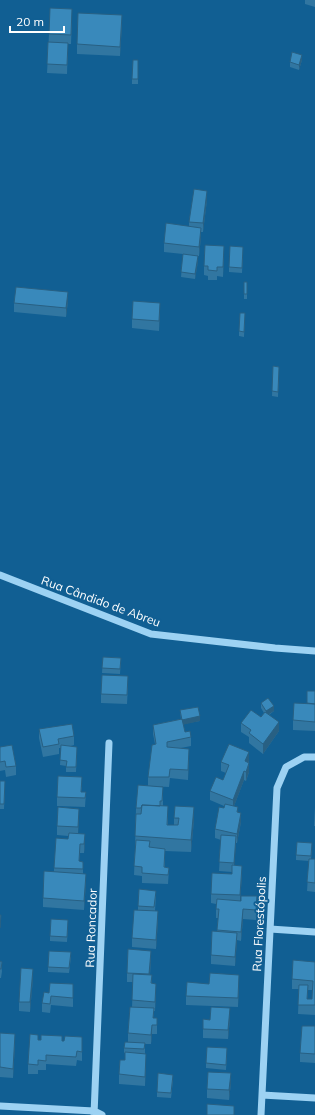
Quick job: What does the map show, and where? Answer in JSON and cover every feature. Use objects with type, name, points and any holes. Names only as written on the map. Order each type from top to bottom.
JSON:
[{"type":"street","name":"Rua Cândido de Abreu","points":[[0,575],[151,634],[315,651]]},
{"type":"street","name":"Rua Roncador","points":[[94,1113],[109,743]]},
{"type":"street","name":"Rua Florestópolis","points":[[261,1115],[277,788],[286,767],[304,757],[315,757]]},
{"type":"street","points":[[270,929],[315,932]]},
{"type":"street","points":[[262,1095],[315,1098]]},
{"type":"street","points":[[0,1106],[94,1113],[102,1115]]},
{"type":"building","points":[[50,8],[72,9],[71,35],[49,34]]},
{"type":"building","points":[[78,13],[122,15],[120,47],[77,44]]},
{"type":"building","points":[[48,42],[68,43],[67,65],[47,64]]},
{"type":"building","points":[[292,52],[302,55],[299,65],[290,62]]},
{"type":"building","points":[[133,60],[138,60],[138,79],[132,79]]},
{"type":"building","points":[[194,189],[207,191],[203,223],[189,222]]},
{"type":"building","points":[[166,223],[201,228],[199,247],[164,243]]},
{"type":"building","points":[[205,245],[224,246],[223,267],[217,267],[217,271],[208,270],[208,266],[204,266]]},
{"type":"building","points":[[230,246],[243,247],[242,268],[229,267]]},
{"type":"building","points":[[183,254],[198,256],[195,274],[181,272]]},
{"type":"building","points":[[244,282],[247,282],[247,294],[244,294]]},
{"type":"building","points":[[16,287],[68,292],[66,308],[14,303]]},
{"type":"building","points":[[133,301],[160,303],[159,321],[132,319]]},
{"type":"building","points":[[240,313],[245,313],[244,332],[239,331]]},
{"type":"building","points":[[273,366],[279,367],[278,392],[272,391]]},
{"type":"building","points":[[103,657],[121,658],[120,669],[102,668]]},
{"type":"building","points":[[102,675],[128,676],[127,695],[101,694]]},
{"type":"building","points":[[307,691],[315,691],[315,704],[307,703]]},
{"type":"building","points":[[268,698],[274,706],[266,711],[261,703]]},
{"type":"building","points":[[294,703],[315,704],[315,722],[293,720]]},
{"type":"building","points":[[198,707],[200,716],[182,720],[180,710]]},
{"type":"building","points":[[251,710],[261,717],[265,712],[279,722],[263,744],[249,733],[251,730],[241,723]]},
{"type":"building","points":[[182,719],[185,732],[190,731],[191,737],[167,742],[167,747],[189,749],[188,770],[170,769],[169,777],[148,777],[152,745],[156,744],[153,725]]},
{"type":"building","points":[[72,724],[74,736],[58,739],[59,744],[43,747],[39,729]]},
{"type":"building","points":[[229,744],[249,752],[245,761],[249,763],[246,772],[244,771],[233,800],[210,791],[216,777],[223,780],[229,765],[221,762]]},
{"type":"building","points":[[12,745],[16,766],[6,767],[5,761],[0,762],[0,747]]},
{"type":"building","points":[[61,745],[77,747],[76,767],[66,767],[67,761],[60,760]]},
{"type":"building","points":[[58,776],[82,777],[81,792],[86,792],[85,798],[57,797]]},
{"type":"building","points":[[0,781],[5,781],[4,804],[0,804]]},
{"type":"building","points":[[138,785],[163,787],[160,806],[142,805],[141,808],[136,808]]},
{"type":"building","points":[[225,804],[238,807],[237,812],[241,813],[237,834],[215,829],[219,807],[224,808]]},
{"type":"building","points":[[142,805],[168,806],[167,825],[178,825],[179,818],[174,818],[175,806],[194,807],[191,840],[135,836],[136,814],[141,814]]},
{"type":"building","points":[[58,807],[79,809],[78,827],[57,826]]},
{"type":"building","points":[[69,833],[85,834],[84,844],[80,844],[79,861],[83,862],[83,869],[54,868],[56,838],[68,839]]},
{"type":"building","points":[[221,835],[236,836],[234,863],[219,862]]},
{"type":"building","points":[[136,840],[150,841],[149,847],[165,849],[164,867],[169,868],[168,875],[142,873],[142,867],[134,866]]},
{"type":"building","points":[[297,842],[312,843],[311,856],[296,855]]},
{"type":"building","points":[[309,859],[315,859],[315,883],[307,882]]},
{"type":"building","points":[[232,865],[242,866],[240,895],[211,894],[212,873],[232,874]]},
{"type":"building","points":[[44,871],[86,874],[84,901],[43,898]]},
{"type":"building","points":[[139,889],[156,891],[154,907],[138,906]]},
{"type":"building","points":[[241,896],[257,896],[256,910],[243,909],[241,932],[217,930],[219,909],[216,909],[217,899],[241,901]]},
{"type":"building","points":[[134,910],[158,911],[156,940],[132,938]]},
{"type":"building","points":[[51,919],[68,920],[67,937],[50,936]]},
{"type":"building","points":[[212,931],[237,933],[235,957],[211,955]]},
{"type":"building","points":[[128,949],[151,951],[149,974],[127,973]]},
{"type":"building","points":[[49,951],[71,952],[69,968],[48,967]]},
{"type":"building","points":[[293,960],[315,962],[315,1005],[298,1005],[299,985],[308,985],[307,999],[312,999],[313,981],[292,979]]},
{"type":"building","points":[[0,961],[2,962],[1,969],[0,969]]},
{"type":"building","points":[[21,968],[33,969],[30,1002],[19,1002]]},
{"type":"building","points":[[210,973],[239,975],[238,998],[186,996],[187,982],[209,984]]},
{"type":"building","points":[[133,974],[152,975],[151,983],[156,984],[155,1002],[132,1000]]},
{"type":"building","points":[[50,983],[73,984],[73,998],[51,996],[50,1004],[42,1003],[44,992],[49,993]]},
{"type":"building","points":[[130,1007],[154,1008],[153,1018],[157,1018],[157,1025],[152,1025],[151,1035],[128,1033]]},
{"type":"building","points":[[211,1007],[230,1008],[228,1030],[203,1029],[203,1019],[210,1020]]},
{"type":"building","points":[[302,1026],[315,1026],[315,1054],[300,1053]]},
{"type":"building","points":[[0,1033],[15,1034],[13,1069],[0,1067]]},
{"type":"building","points":[[30,1034],[38,1035],[38,1040],[41,1040],[41,1035],[62,1036],[62,1041],[64,1041],[65,1036],[82,1037],[82,1052],[77,1051],[76,1057],[46,1055],[46,1061],[38,1060],[38,1065],[28,1064]]},
{"type":"building","points":[[125,1042],[145,1043],[144,1049],[124,1048]]},
{"type":"building","points":[[207,1047],[227,1048],[226,1065],[206,1063]]},
{"type":"building","points":[[125,1052],[146,1054],[145,1077],[119,1074],[120,1060],[125,1060]]},
{"type":"building","points":[[208,1072],[231,1073],[229,1090],[207,1089]]},
{"type":"building","points":[[158,1073],[173,1075],[171,1093],[157,1092]]},
{"type":"building","points":[[207,1104],[234,1106],[234,1115],[207,1115]]}]
